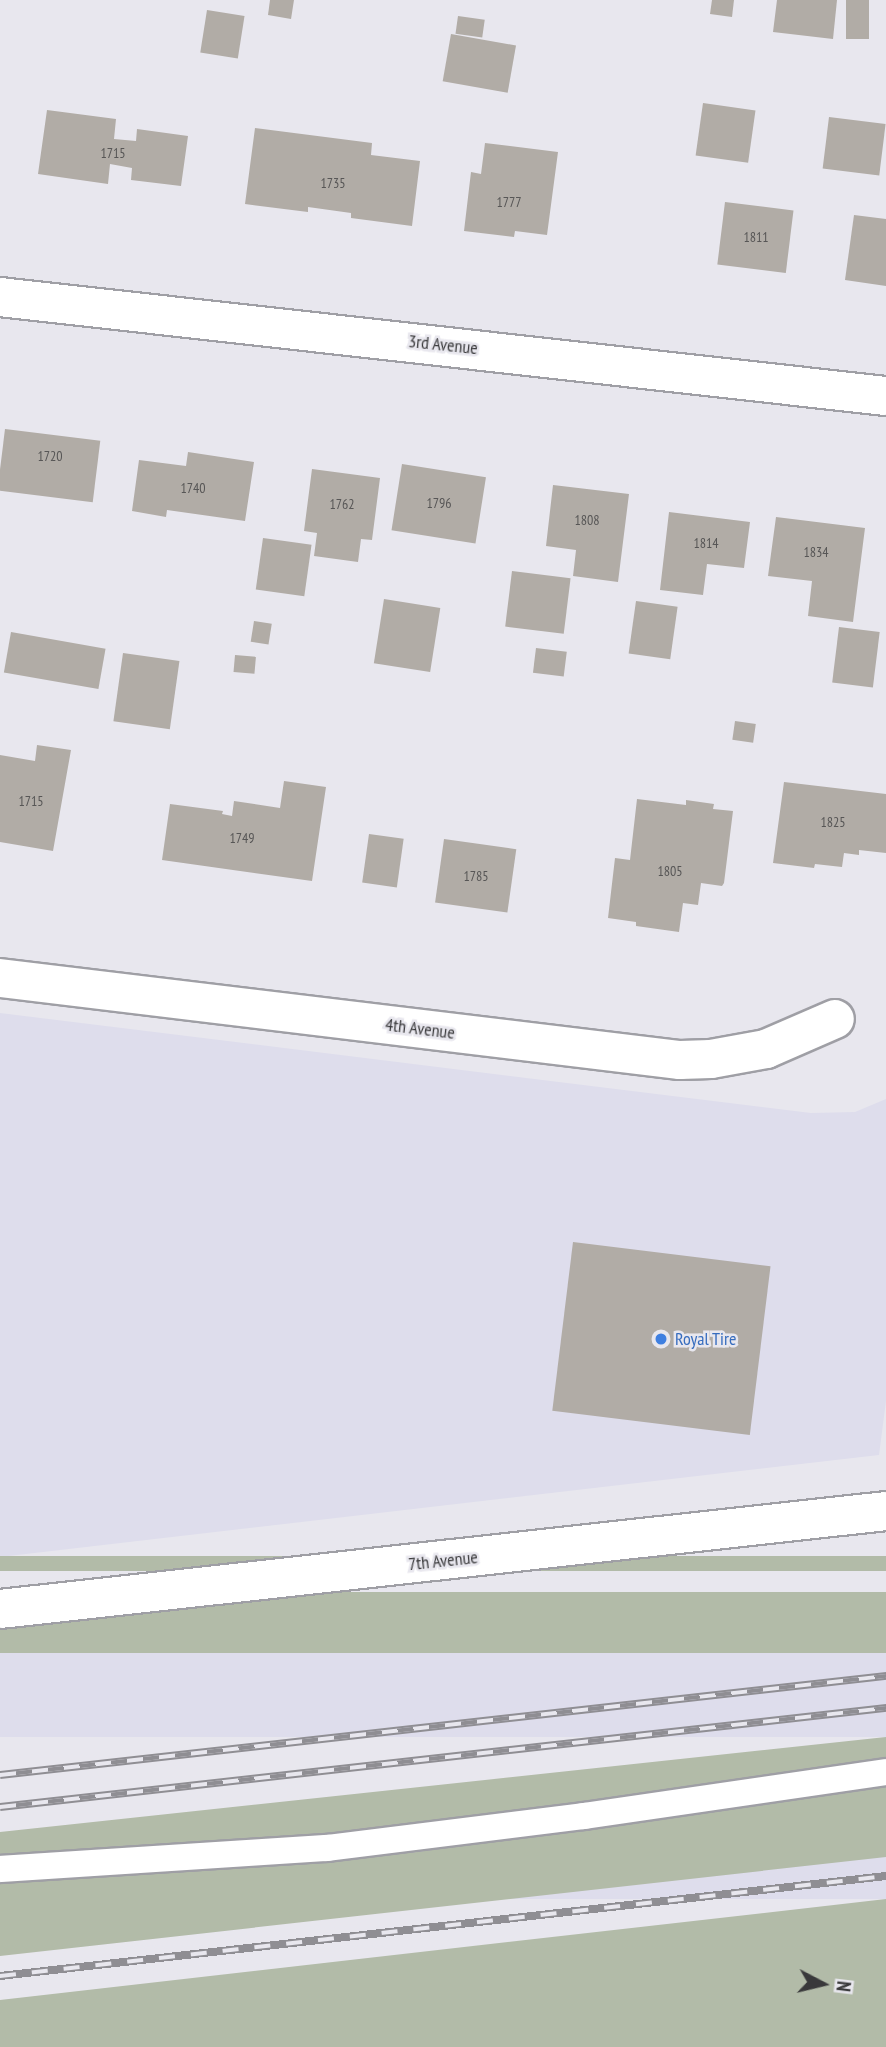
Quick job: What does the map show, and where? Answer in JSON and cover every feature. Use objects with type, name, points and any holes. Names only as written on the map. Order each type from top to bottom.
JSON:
[{"type":"street","name":"3rd Avenue","points":[[0,297],[886,396]]},
{"type":"street","name":"4th Avenue","points":[[0,978],[664,1059],[711,1059],[750,1053],[785,1042],[835,1019]]},
{"type":"street","name":"7th Avenue","points":[[0,1609],[886,1511]]},
{"type":"lane","points":[[0,1869],[339,1846],[584,1816],[886,1772]]},
{"type":"shaded area","points":[[0,1013],[811,1113],[855,1112],[886,1099],[886,1401],[879,1455],[0,1557]]},
{"type":"shaded area","points":[[0,1653],[886,1653],[886,1737],[0,1737]]},
{"type":"shaded area","points":[[0,1857],[886,1857],[886,1899],[0,1899]]},
{"type":"green space","points":[[0,1556],[886,1556],[886,1571],[0,1571]]},
{"type":"green space","points":[[0,1592],[886,1592],[886,1653],[0,1653]]},
{"type":"green space","points":[[886,1737],[886,1763],[710,1783],[347,1833],[0,1855],[0,1832]]},
{"type":"green space","points":[[886,1785],[886,1857],[0,1956],[0,1883],[417,1852]]},
{"type":"green space","points":[[886,1899],[886,2047],[0,2047],[0,2000]]},
{"type":"building","points":[[270,0],[294,0],[291,19],[268,15]]},
{"type":"building","points":[[712,0],[734,0],[732,17],[710,14]]},
{"type":"building","points":[[777,0],[837,0],[833,39],[773,32]]},
{"type":"building","points":[[846,0],[869,0],[869,39],[846,39]]},
{"type":"building","points":[[207,10],[245,16],[238,58],[200,52]]},
{"type":"building","points":[[458,16],[485,20],[482,38],[455,34]]},
{"type":"building","points":[[451,34],[516,45],[508,93],[443,81]]},
{"type":"building","points":[[703,103],[755,110],[748,163],[696,155]]},
{"type":"building","points":[[47,110],[116,119],[114,139],[136,141],[137,129],[188,136],[181,186],[131,180],[132,168],[110,164],[108,184],[38,174]]},
{"type":"building","points":[[829,117],[886,124],[879,176],[823,169]]},
{"type":"building","points":[[255,128],[372,143],[371,155],[420,161],[412,226],[351,218],[351,213],[308,207],[308,212],[245,204]]},
{"type":"building","points":[[485,143],[558,152],[547,235],[515,231],[514,237],[464,231],[471,172],[481,174]]},
{"type":"building","points":[[725,202],[793,210],[786,273],[717,265]]},
{"type":"building","points":[[854,215],[886,219],[886,286],[845,280]]},
{"type":"building","points":[[5,429],[100,441],[93,502],[0,491]]},
{"type":"building","points":[[188,452],[254,462],[245,521],[167,510],[166,517],[132,511],[139,460],[186,466]]},
{"type":"building","points":[[402,464],[486,477],[475,543],[392,530]]},
{"type":"building","points":[[312,469],[380,478],[372,540],[361,539],[358,562],[314,556],[317,533],[304,531]]},
{"type":"building","points":[[553,485],[629,494],[618,582],[573,576],[576,550],[546,546]]},
{"type":"building","points":[[669,512],[750,522],[744,568],[707,564],[703,595],[660,590]]},
{"type":"building","points":[[776,517],[865,528],[853,622],[808,616],[812,581],[768,576]]},
{"type":"building","points":[[263,538],[312,545],[304,596],[256,589]]},
{"type":"building","points":[[512,571],[571,578],[564,634],[505,627]]},
{"type":"building","points":[[384,599],[440,608],[430,672],[374,663]]},
{"type":"building","points":[[636,601],[678,607],[670,659],[629,653]]},
{"type":"building","points":[[254,621],[272,624],[268,645],[251,642]]},
{"type":"building","points":[[839,627],[880,632],[873,688],[832,683]]},
{"type":"building","points":[[11,632],[106,649],[98,689],[4,672]]},
{"type":"building","points":[[536,648],[567,652],[564,677],[533,673]]},
{"type":"building","points":[[123,653],[179,661],[170,729],[113,721]]},
{"type":"building","points":[[235,655],[256,657],[254,674],[234,672]]},
{"type":"building","points":[[735,721],[756,724],[753,743],[732,740]]},
{"type":"building","points":[[37,745],[71,750],[53,851],[0,842],[0,755],[35,761]]},
{"type":"building","points":[[284,781],[326,787],[312,881],[162,860],[170,804],[223,811],[222,814],[232,816],[234,801],[280,808]]},
{"type":"building","points":[[784,782],[886,794],[886,853],[859,850],[859,855],[844,853],[842,867],[815,864],[814,868],[773,863]]},
{"type":"building","points":[[637,799],[686,805],[686,800],[714,804],[713,809],[733,811],[724,883],[722,886],[701,883],[698,905],[683,903],[679,932],[636,926],[636,922],[608,918],[615,858],[630,860]]},
{"type":"building","points":[[369,834],[404,839],[397,887],[362,883]]},
{"type":"building","points":[[444,839],[516,849],[507,913],[435,902]]},
{"type":"building","name":"Royal Tire","points":[[573,1242],[771,1266],[750,1435],[552,1411]]},
{"type":"railway","points":[[0,1775],[886,1676]]},
{"type":"railway","points":[[0,1807],[886,1708]]},
{"type":"railway","points":[[0,1976],[886,1876]]},
{"type":"place","name":"Royal Tire","points":[[661,1339]]}]
